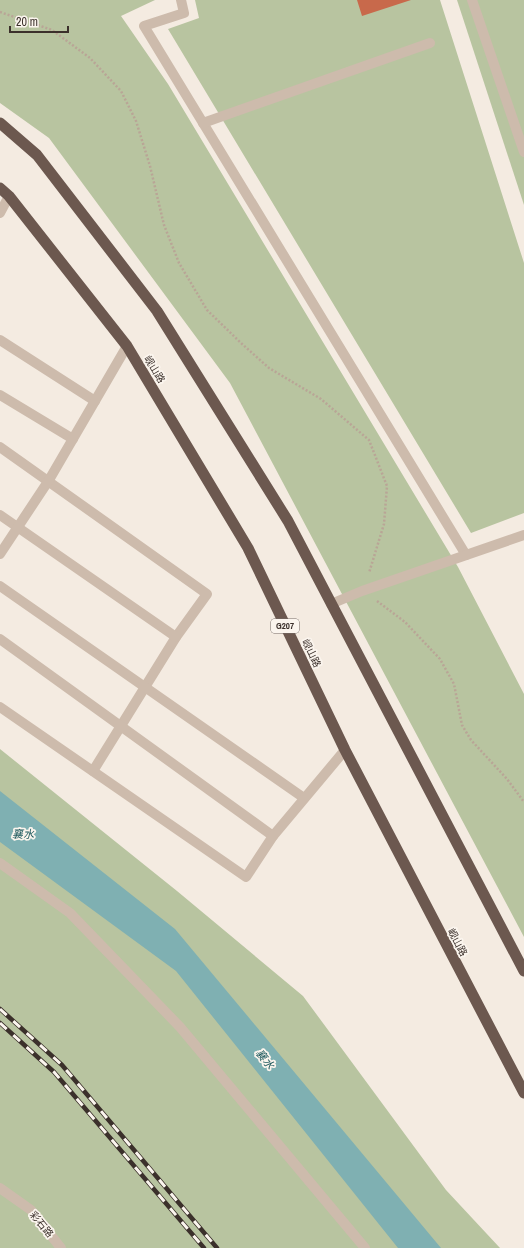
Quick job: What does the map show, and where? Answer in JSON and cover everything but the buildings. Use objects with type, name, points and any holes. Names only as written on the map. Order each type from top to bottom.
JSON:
[{"type":"highway","points":[[0,123],[37,155],[158,311],[288,521],[524,971]]},
{"type":"highway","name":"岘山路","points":[[0,188],[9,196],[127,346],[248,548],[345,750],[524,1093]]},
{"type":"street","points":[[181,0],[184,12],[144,26],[466,555]]},
{"type":"street","points":[[472,0],[524,152]]},
{"type":"street","points":[[203,123],[430,43]]},
{"type":"street","points":[[0,213],[9,196]]},
{"type":"street","points":[[0,340],[95,401]]},
{"type":"street","points":[[0,554],[49,480],[127,346]]},
{"type":"street","points":[[0,395],[73,439]]},
{"type":"street","points":[[0,447],[49,480],[207,594],[176,637],[93,771]]},
{"type":"street","points":[[0,515],[176,637]]},
{"type":"street","points":[[331,604],[362,591],[524,535]]},
{"type":"street","points":[[0,586],[304,798]]},
{"type":"street","points":[[0,640],[274,836]]},
{"type":"street","points":[[0,707],[246,877],[274,836],[345,750]]},
{"type":"street","points":[[0,863],[70,913],[180,1027],[365,1248]]},
{"type":"street","name":"彩石路","points":[[0,1188],[31,1210],[61,1248]]},
{"type":"path","points":[[0,12],[52,30],[90,58],[121,91],[136,121],[169,238],[179,263],[207,310],[269,368],[321,399],[369,440],[387,486],[384,524],[377,552],[362,591],[405,622],[440,659],[454,684],[462,725],[471,740],[507,779],[524,802]]},
{"type":"green space","points":[[0,0],[155,0],[121,16],[168,84],[458,567],[524,694],[524,937],[230,383],[49,138],[0,103]]},
{"type":"green space","points":[[195,0],[440,0],[524,263],[524,513],[471,533],[168,29],[199,18]]},
{"type":"green space","points":[[457,0],[524,0],[524,205]]},
{"type":"green space","points":[[0,749],[177,891],[303,996],[446,1190],[500,1248],[0,1248]]},
{"type":"water","name":"襄水","points":[[0,791],[175,929],[441,1248],[398,1248],[176,971],[0,842]]},
{"type":"railway","points":[[0,1009],[62,1065],[217,1248]]},
{"type":"railway","points":[[0,1023],[54,1072],[204,1248]]}]
